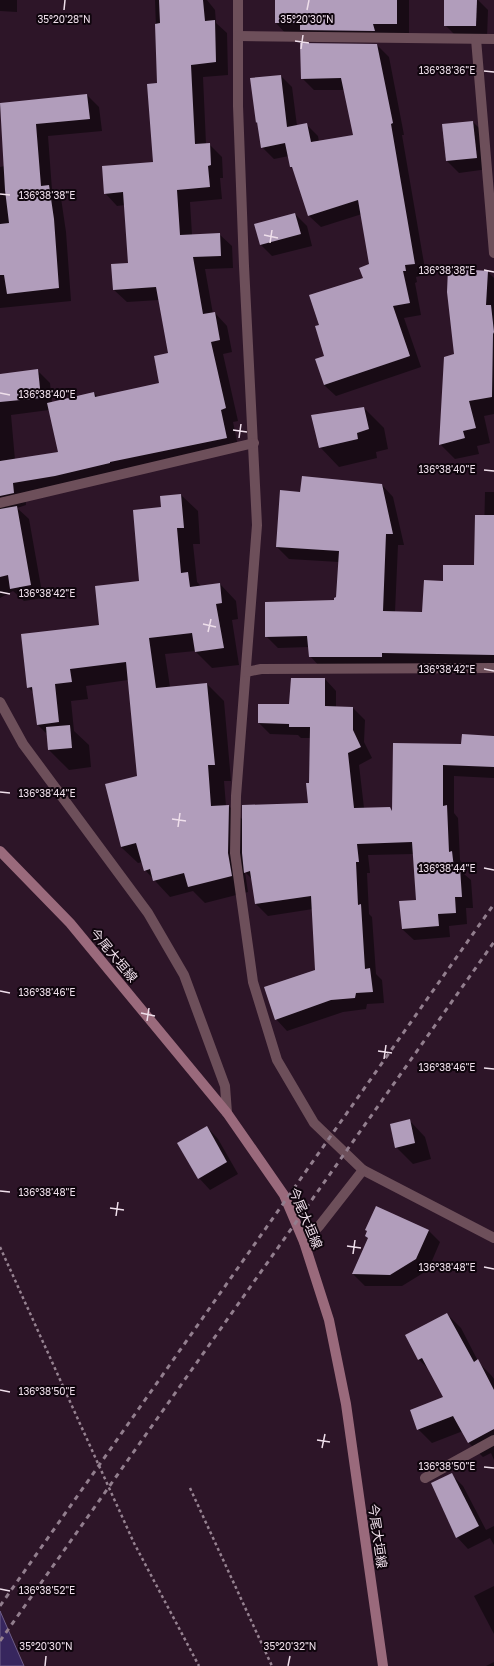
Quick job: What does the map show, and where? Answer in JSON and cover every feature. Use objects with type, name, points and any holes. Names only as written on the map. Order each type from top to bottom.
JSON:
[{"type":"main road","name":"今尾大垣線","points":[[0,851],[70,923],[228,1113],[284,1195],[304,1242],[329,1320],[346,1404],[383,1666]]},
{"type":"street","points":[[238,0],[238,106],[244,266],[258,525],[236,796],[235,853],[253,982],[277,1060],[314,1123],[363,1170],[494,1238]]},
{"type":"street","points":[[238,36],[494,39]]},
{"type":"street","points":[[476,39],[494,253]]},
{"type":"street","points":[[0,503],[254,443]]},
{"type":"street","points":[[246,672],[261,669],[494,668]]},
{"type":"street","points":[[0,702],[23,744],[148,913],[184,975],[225,1086],[228,1113]]},
{"type":"street","points":[[304,1242],[320,1225],[363,1170]]},
{"type":"street","points":[[426,1478],[494,1440]]},
{"type":"path","points":[[0,1247],[134,1543],[199,1666]]},
{"type":"path","points":[[190,1488],[272,1666]]},
{"type":"shaded area","points":[[0,1611],[24,1666],[0,1666]]},
{"type":"building","points":[[159,0],[203,0],[205,21],[215,20],[216,62],[191,65],[195,144],[210,143],[211,165],[208,166],[210,187],[177,190],[180,235],[220,233],[221,256],[193,257],[203,314],[215,312],[220,340],[211,342],[226,408],[221,410],[227,438],[110,462],[55,476],[13,483],[14,493],[0,496],[0,461],[58,452],[47,403],[94,392],[95,397],[159,383],[154,356],[168,353],[156,287],[113,290],[111,264],[128,263],[123,192],[104,194],[102,166],[153,162],[147,84],[157,83],[155,24],[160,23]]},
{"type":"building","points":[[275,0],[397,0],[397,24],[373,24],[375,31],[300,30],[300,23],[275,23]]},
{"type":"building","points":[[444,0],[477,0],[476,26],[444,26]]},
{"type":"building","points":[[300,43],[377,44],[393,123],[391,124],[415,264],[405,265],[406,271],[403,271],[410,303],[393,306],[410,356],[324,385],[315,359],[324,356],[315,326],[319,325],[309,295],[363,278],[359,268],[369,264],[358,200],[308,216],[292,167],[290,167],[285,143],[261,148],[250,78],[281,75],[287,127],[307,123],[311,142],[353,135],[341,78],[301,79]]},
{"type":"building","points":[[87,94],[90,119],[36,124],[41,186],[49,185],[54,219],[59,288],[7,294],[4,275],[0,275],[0,224],[9,223],[5,190],[0,103]]},
{"type":"building","points":[[473,121],[477,158],[446,161],[442,124]]},
{"type":"building","points":[[295,213],[301,234],[260,245],[254,224]]},
{"type":"building","points":[[448,268],[488,271],[486,305],[491,305],[494,332],[492,397],[469,401],[476,428],[463,431],[465,438],[439,445],[444,357],[454,354],[447,292]]},
{"type":"building","points":[[38,369],[41,398],[0,402],[0,374]]},
{"type":"building","points":[[364,407],[369,429],[357,433],[358,439],[319,448],[311,415]]},
{"type":"building","points":[[302,476],[382,484],[393,534],[386,534],[383,611],[422,612],[424,580],[443,581],[443,565],[474,565],[475,515],[494,515],[494,655],[382,653],[382,657],[309,657],[307,636],[265,637],[265,602],[334,600],[336,597],[339,551],[276,547],[280,490],[300,492]]},
{"type":"building","points":[[181,494],[184,528],[177,528],[181,573],[188,572],[190,587],[220,583],[222,603],[216,604],[224,648],[195,652],[192,633],[149,638],[156,688],[207,683],[215,765],[208,765],[211,806],[229,805],[228,853],[232,876],[188,887],[184,873],[153,881],[150,869],[144,871],[136,843],[121,847],[105,784],[137,776],[126,662],[70,669],[72,682],[55,684],[59,722],[37,725],[32,687],[27,688],[21,634],[99,625],[95,586],[139,581],[133,510],[161,507],[160,496]]},
{"type":"building","points":[[17,506],[31,585],[10,589],[8,575],[0,577],[0,509]]},
{"type":"building","points":[[291,678],[325,678],[325,706],[353,707],[353,730],[361,747],[348,753],[354,808],[390,807],[392,811],[393,743],[461,744],[462,734],[494,736],[494,767],[443,765],[443,806],[447,805],[449,852],[452,851],[454,868],[460,868],[462,897],[455,897],[456,913],[438,914],[439,926],[402,929],[399,901],[416,900],[412,842],[357,844],[359,862],[356,862],[358,905],[361,904],[365,969],[370,968],[373,992],[356,993],[355,998],[331,1000],[275,1020],[264,987],[315,970],[311,896],[255,904],[250,871],[244,873],[242,853],[242,805],[308,803],[306,783],[309,783],[310,727],[289,727],[289,724],[258,723],[258,704],[289,704]]},
{"type":"building","points":[[70,725],[72,748],[48,750],[46,727]]},
{"type":"building","points":[[410,1119],[415,1143],[395,1148],[390,1124]]},
{"type":"building","points":[[207,1126],[227,1162],[198,1179],[177,1143]]},
{"type":"building","points":[[376,1206],[429,1230],[416,1259],[390,1275],[352,1274],[368,1238],[365,1236],[367,1231],[365,1230]]},
{"type":"building","points":[[447,1313],[474,1362],[478,1359],[494,1390],[494,1429],[468,1443],[453,1416],[417,1430],[410,1410],[443,1397],[422,1358],[418,1360],[405,1335]]},
{"type":"building","points":[[452,1473],[479,1526],[456,1538],[431,1483]]},
{"type":"railway","points":[[0,1606],[494,904]]},
{"type":"railway","points":[[0,1641],[494,942]]}]
